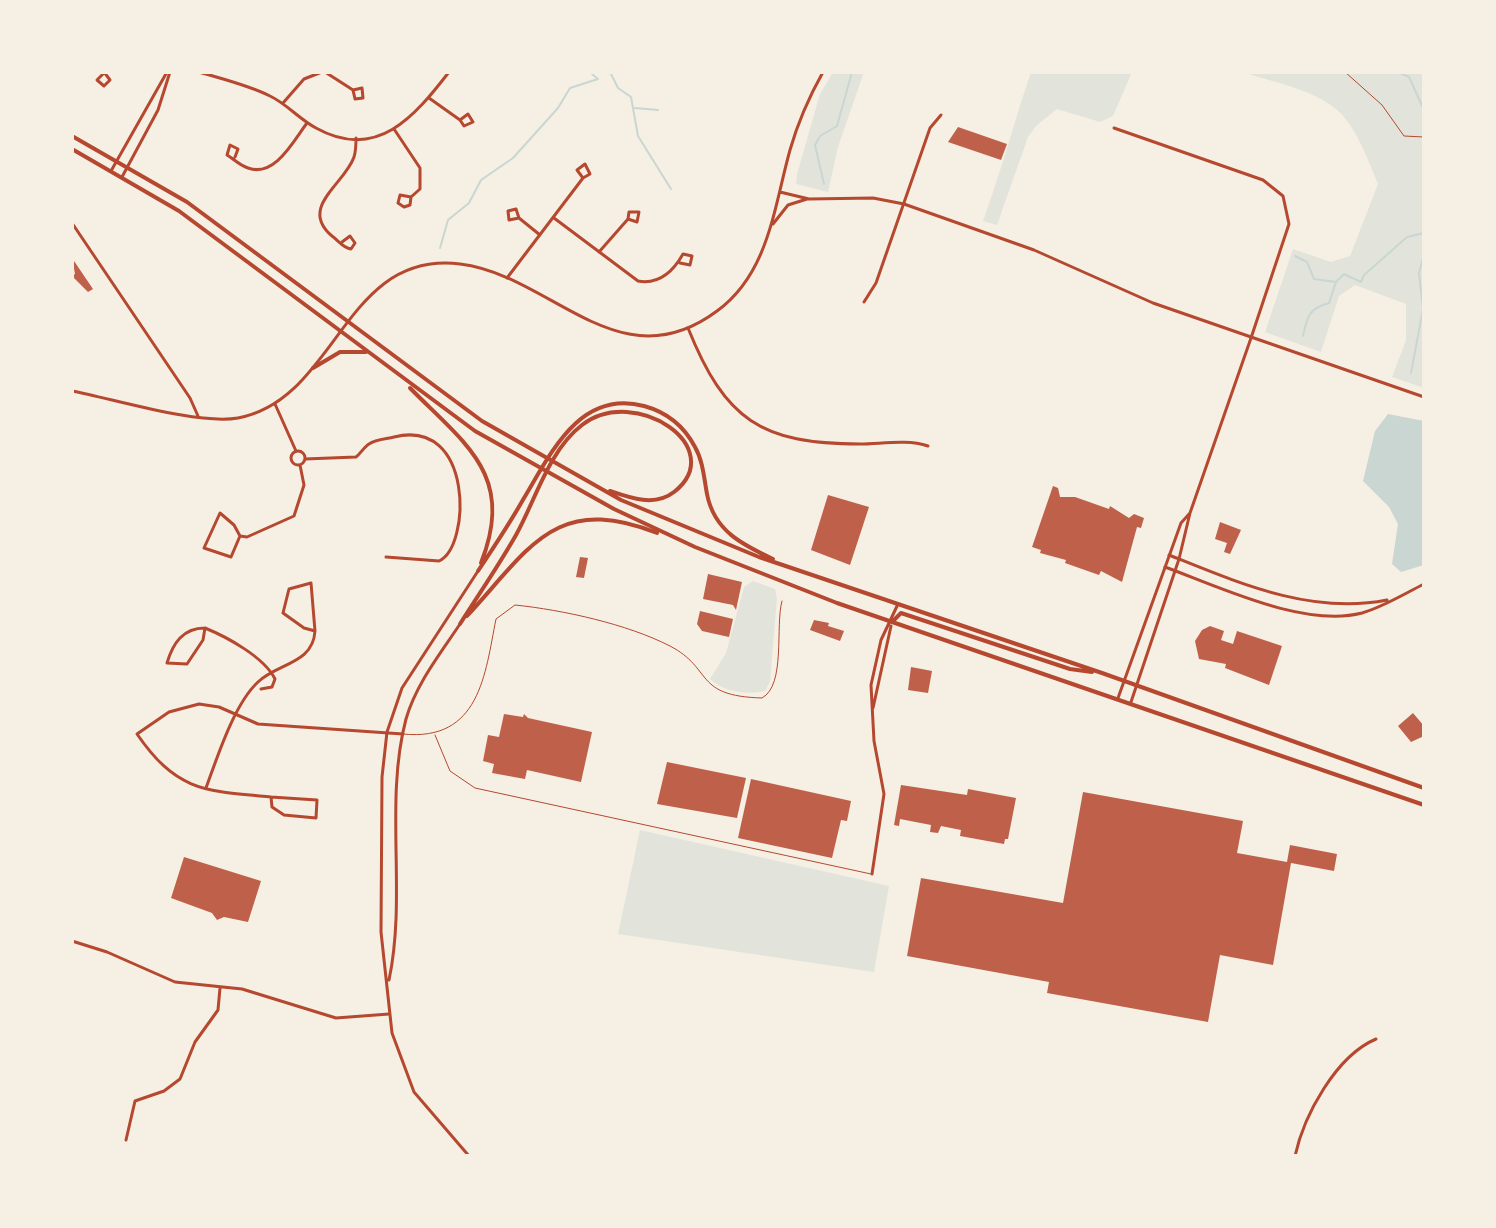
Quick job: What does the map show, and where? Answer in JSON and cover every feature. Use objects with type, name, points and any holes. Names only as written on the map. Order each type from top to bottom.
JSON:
[{"type":"main road","points":[[72,136],[187,202],[448,398],[589,483],[701,535],[1137,685],[1424,788]]},
{"type":"main road","points":[[72,149],[179,211],[400,378],[531,465],[695,547]]},
{"type":"main road","points":[[313,368],[340,352],[366,352]]},
{"type":"main road","points":[[400,378],[464,439],[484,469],[491,489],[493,519],[478,571]]},
{"type":"main road","points":[[478,571],[567,430],[593,410],[620,404],[655,409],[680,426],[698,453],[710,506],[722,527],[741,544],[795,569]]},
{"type":"main road","points":[[460,624],[515,537],[563,446],[578,428],[605,414],[637,412],[668,425],[687,448],[687,475],[676,491],[664,498],[638,499],[589,483]]},
{"type":"main road","points":[[460,624],[530,548],[562,524],[589,517],[610,518],[892,622],[1424,805]]},
{"type":"main road","points":[[892,622],[901,613],[1070,669],[1102,673]]},
{"type":"street","points":[[111,171],[168,72]]},
{"type":"street","points":[[122,177],[158,110],[168,72]]},
{"type":"street","points":[[199,72],[261,92],[283,103],[307,123],[330,134],[356,138],[394,129],[429,98],[449,72]]},
{"type":"street","points":[[283,103],[304,79],[323,72],[353,90]]},
{"type":"street","points":[[72,391],[198,416],[231,419],[275,404],[296,389],[373,291],[419,268],[462,264],[507,278],[613,331],[649,336],[688,328],[715,313],[743,286],[758,263],[771,227],[798,125],[823,72]]},
{"type":"street","points":[[429,98],[460,120]]},
{"type":"street","points":[[864,302],[876,283],[930,128],[941,115]]},
{"type":"street","points":[[235,157],[249,169],[271,166],[307,123]]},
{"type":"street","points":[[1114,128],[1263,180],[1283,196],[1289,224],[1190,513],[1179,559],[1130,705]]},
{"type":"street","points":[[394,129],[422,174],[420,189],[411,197]]},
{"type":"street","points":[[342,242],[324,228],[319,212],[327,194],[353,161],[356,138]]},
{"type":"street","points":[[507,278],[583,178]]},
{"type":"street","points":[[780,192],[809,199],[873,198],[904,204],[1015,243],[1153,303],[1424,397]]},
{"type":"street","points":[[771,227],[786,207],[809,199]]},
{"type":"street","points":[[519,218],[540,236]]},
{"type":"street","points":[[554,218],[633,279],[643,283],[660,279],[680,263]]},
{"type":"street","points":[[599,252],[628,219]]},
{"type":"street","points":[[72,223],[190,398],[198,416]]},
{"type":"street","points":[[688,328],[708,373],[723,396],[748,419],[775,434],[812,443],[928,446]]},
{"type":"street","points":[[275,404],[296,451],[303,453],[305,459]]},
{"type":"street","points":[[300,465],[305,459],[352,458],[374,442],[412,432],[422,434],[441,450],[457,475],[461,496],[449,553],[439,561],[386,557]]},
{"type":"street","points":[[296,451],[291,461],[300,465]]},
{"type":"street","points":[[240,536],[250,537],[294,516],[304,485],[300,465]]},
{"type":"street","points":[[220,513],[234,525],[240,536],[231,557],[204,548],[220,513]]},
{"type":"street","points":[[1117,701],[1181,523],[1190,513]]},
{"type":"street","points":[[1169,555],[1316,604],[1343,605],[1395,598]]},
{"type":"street","points":[[1165,567],[1314,616],[1363,613],[1424,584]]},
{"type":"street","points":[[469,1156],[414,1092],[396,1048],[389,1014],[381,914],[382,777],[387,732],[412,670],[478,571]]},
{"type":"street","points":[[206,788],[237,716],[256,683],[304,656],[314,641],[315,631],[311,583],[289,589],[283,602],[283,613],[304,628],[315,631]]},
{"type":"street","points":[[872,711],[898,604]]},
{"type":"street","points":[[872,874],[884,794],[871,685],[876,654],[892,622]]},
{"type":"street","points":[[388,984],[397,929],[399,767],[403,734],[420,687],[460,624]]},
{"type":"street","points":[[205,628],[203,640],[187,664],[167,663],[180,637],[191,630],[205,628],[261,662],[272,673],[275,679],[272,687],[261,689]]},
{"type":"street","points":[[271,797],[272,807],[280,813],[316,818],[317,800],[206,788],[161,767],[137,734],[169,712],[192,704],[213,706],[264,725],[299,724],[357,734],[403,734]]},
{"type":"street","points":[[72,941],[115,955],[175,982],[260,993],[313,1014],[336,1018],[389,1014]]},
{"type":"street","points":[[126,1140],[135,1101],[171,1087],[184,1074],[195,1042],[218,1010],[220,988]]},
{"type":"street","points":[[1295,1156],[1306,1123],[1321,1095],[1360,1048],[1376,1039]]},
{"type":"lane","points":[[403,734],[435,732],[453,724],[472,706],[488,669],[496,619],[509,607],[519,605],[636,630],[681,653],[718,692],[762,698],[772,690],[777,670],[782,601]]},
{"type":"lane","points":[[435,732],[450,771],[475,788],[872,874]]},
{"type":"path","points":[[1345,72],[1382,105],[1404,136],[1424,137]]},
{"type":"shaded area","points":[[833,72],[864,72],[838,147],[828,192],[796,184],[820,94]]},
{"type":"shaded area","points":[[1031,72],[1132,72],[1113,116],[1100,122],[1057,109],[1036,126],[1028,137],[997,225],[983,221]]},
{"type":"shaded area","points":[[1243,72],[1424,72],[1424,388],[1392,377],[1406,340],[1406,304],[1355,285],[1339,296],[1321,352],[1265,332],[1293,249],[1331,262],[1350,256],[1378,184],[1355,134],[1336,109],[1304,91]]},
{"type":"shaded area","points":[[1388,414],[1424,421],[1424,565],[1401,572],[1392,564],[1398,524],[1389,507],[1363,481],[1375,431]]},
{"type":"shaded area","points":[[753,581],[775,589],[777,598],[770,682],[765,691],[750,693],[729,690],[710,679],[726,653],[744,587]]},
{"type":"shaded area","points":[[640,830],[889,886],[874,972],[618,934]]},
{"type":"building","points":[[958,127],[1007,144],[1001,160],[948,142]]},
{"type":"building","points":[[72,258],[93,289],[88,292],[72,276],[75,274]]},
{"type":"building","points":[[1053,486],[1058,488],[1060,497],[1075,497],[1109,509],[1110,506],[1129,518],[1134,514],[1144,518],[1141,528],[1137,527],[1122,582],[1101,571],[1099,575],[1065,563],[1066,560],[1040,553],[1041,550],[1032,547]]},
{"type":"building","points":[[828,495],[869,507],[850,565],[811,550]]},
{"type":"building","points":[[1220,522],[1241,530],[1230,554],[1224,552],[1227,543],[1215,539]]},
{"type":"building","points":[[580,557],[588,558],[584,578],[576,577]]},
{"type":"building","points":[[708,574],[742,582],[736,610],[733,605],[703,599]]},
{"type":"building","points":[[700,611],[733,619],[729,637],[702,631],[697,624]]},
{"type":"building","points":[[814,620],[844,631],[840,641],[810,630]]},
{"type":"building","points":[[1210,626],[1224,631],[1221,640],[1233,644],[1237,631],[1282,646],[1269,685],[1225,668],[1226,664],[1199,659],[1195,641],[1202,630]]},
{"type":"building","points":[[911,667],[932,671],[928,693],[908,690]]},
{"type":"building","points":[[1413,713],[1424,726],[1424,736],[1411,742],[1398,726]]},
{"type":"building","points":[[504,714],[523,717],[524,714],[528,718],[592,732],[581,782],[527,770],[525,779],[492,773],[494,764],[483,761],[488,735],[499,737]]},
{"type":"building","points":[[667,762],[746,778],[737,818],[657,804]]},
{"type":"building","points":[[751,779],[851,801],[847,821],[841,820],[832,858],[738,838]]},
{"type":"building","points":[[901,785],[967,795],[968,789],[1016,798],[1008,839],[1004,844],[960,836],[961,830],[941,826],[938,833],[930,832],[931,825],[900,819],[899,826],[894,825]]},
{"type":"building","points":[[1083,792],[1243,821],[1237,853],[1287,862],[1290,845],[1337,854],[1334,871],[1291,863],[1273,965],[1220,955],[1208,1022],[1047,993],[1049,982],[907,956],[921,878],[1063,903]]},
{"type":"building","points":[[184,857],[261,881],[248,922],[224,917],[217,920],[212,913],[171,898]]},
{"type":"waterway","points":[[440,248],[448,220],[469,203],[481,180],[513,158],[558,108],[570,88],[598,79],[592,74],[594,72],[609,72]]},
{"type":"waterway","points":[[610,72],[618,88],[631,97],[638,136],[671,189]]},
{"type":"waterway","points":[[824,184],[815,145],[820,136],[837,126],[852,72]]},
{"type":"waterway","points":[[1381,72],[1401,73]]},
{"type":"waterway","points":[[1400,73],[1409,77],[1424,110]]},
{"type":"waterway","points":[[635,108],[658,110]]},
{"type":"waterway","points":[[1295,256],[1307,262],[1314,279],[1336,282],[1344,274],[1361,282],[1364,275],[1407,237],[1424,233]]},
{"type":"waterway","points":[[1411,373],[1423,309],[1419,273],[1424,254]]},
{"type":"waterway","points":[[1303,336],[1310,314],[1329,303],[1336,282]]}]
